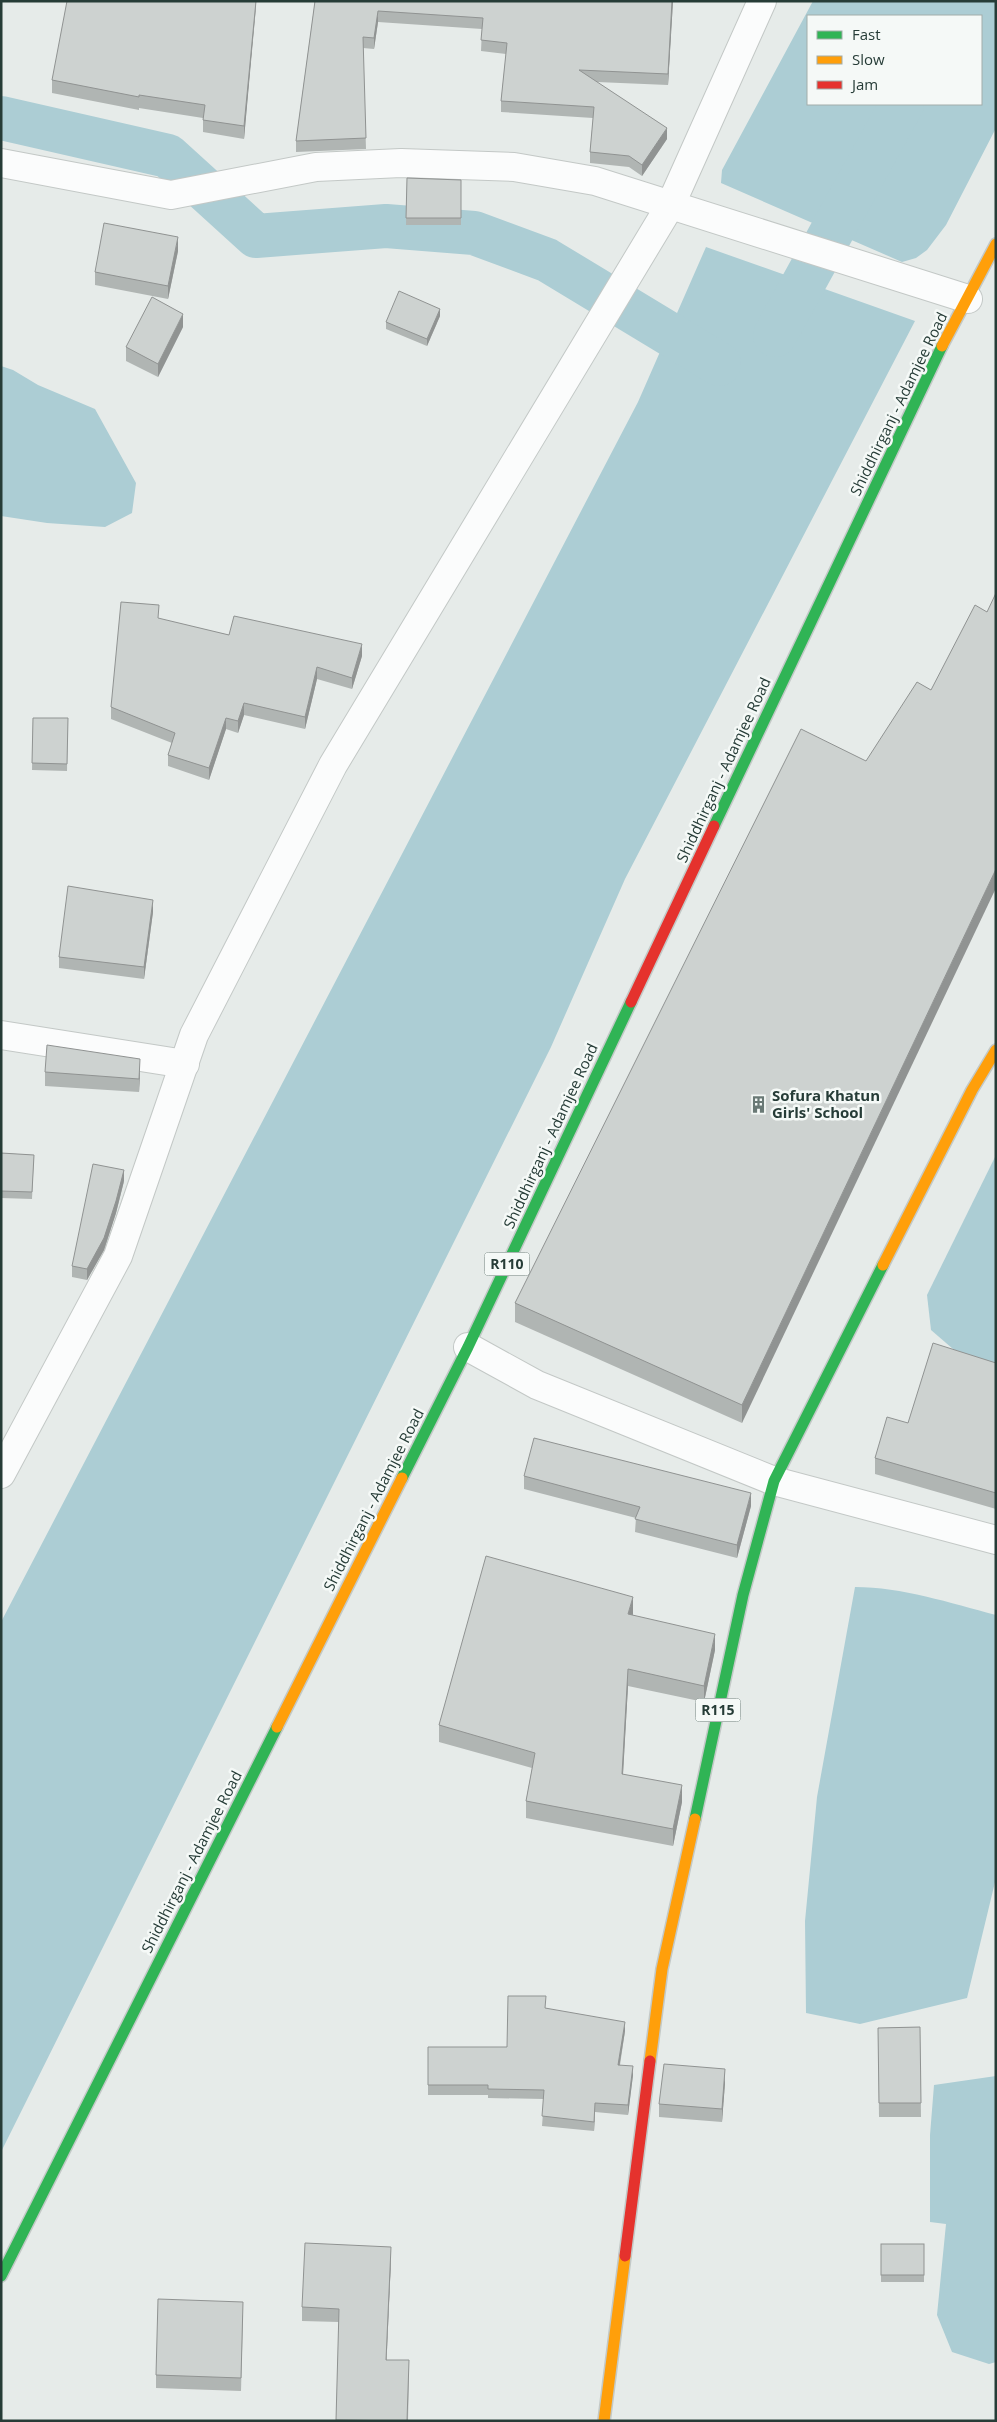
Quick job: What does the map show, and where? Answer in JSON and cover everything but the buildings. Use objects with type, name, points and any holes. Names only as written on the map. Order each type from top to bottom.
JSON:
[{"type":"main road","name":"Shiddhirganj - Adamjee Road","points":[[1,2276],[468,1346],[940,350],[996,244]]},
{"type":"main road","name":"R115","points":[[604,2421],[662,1969],[744,1595],[774,1481],[857,1319],[921,1187],[972,1090],[996,1050]]},
{"type":"street","points":[[1,1474],[118,1256],[194,1035],[333,765],[671,204],[762,1]]},
{"type":"street","points":[[1,163],[171,195],[316,167],[401,163],[514,167],[595,181],[968,299]]},
{"type":"street","points":[[1,1035],[185,1064]]},
{"type":"street","points":[[468,1346],[538,1385],[774,1481],[996,1540]]},
{"type":"water","points":[[813,1],[996,1],[996,128],[946,225],[927,250],[916,258],[902,262],[721,183],[722,170]]},
{"type":"water","points":[[706,247],[915,321],[625,879],[551,1047],[1,2152],[1,1622],[638,402]]},
{"type":"water","points":[[1,366],[13,370],[38,385],[95,409],[136,483],[132,513],[105,527],[47,523],[1,516]]},
{"type":"water","points":[[996,1155],[996,1371],[960,1355],[931,1330],[927,1295]]},
{"type":"water","points":[[855,1587],[908,1593],[996,1615],[996,1878],[967,1998],[860,2024],[806,2013],[805,1921],[817,1797]]},
{"type":"water","points":[[996,2076],[996,2362],[989,2364],[952,2352],[937,2315],[946,2224],[930,2222],[930,2135],[934,2085]]},
{"type":"waterway","points":[[775,335],[901,105]]},
{"type":"waterway","points":[[1,118],[168,156],[256,236],[386,226],[474,233],[547,260],[719,364]]},
{"type":"traffic: fast","points":[[714,826],[942,346]]},
{"type":"traffic: fast","points":[[402,1478],[468,1347],[631,1002]]},
{"type":"traffic: fast","points":[[695,1819],[743,1595],[774,1481],[883,1265]]},
{"type":"traffic: fast","points":[[1,2276],[277,1727]]},
{"type":"traffic: slow","points":[[942,346],[996,244]]},
{"type":"traffic: slow","points":[[883,1265],[972,1090],[996,1050]]},
{"type":"traffic: slow","points":[[277,1727],[402,1478]]},
{"type":"traffic: slow","points":[[650,2061],[662,1969],[695,1819]]},
{"type":"traffic: slow","points":[[604,2421],[625,2256]]},
{"type":"traffic: jam","points":[[631,1002],[714,826]]},
{"type":"traffic: jam","points":[[625,2256],[650,2061]]},
{"type":"place","name":"Sofura Khatun Girls' School","points":[[758,1105]]}]
